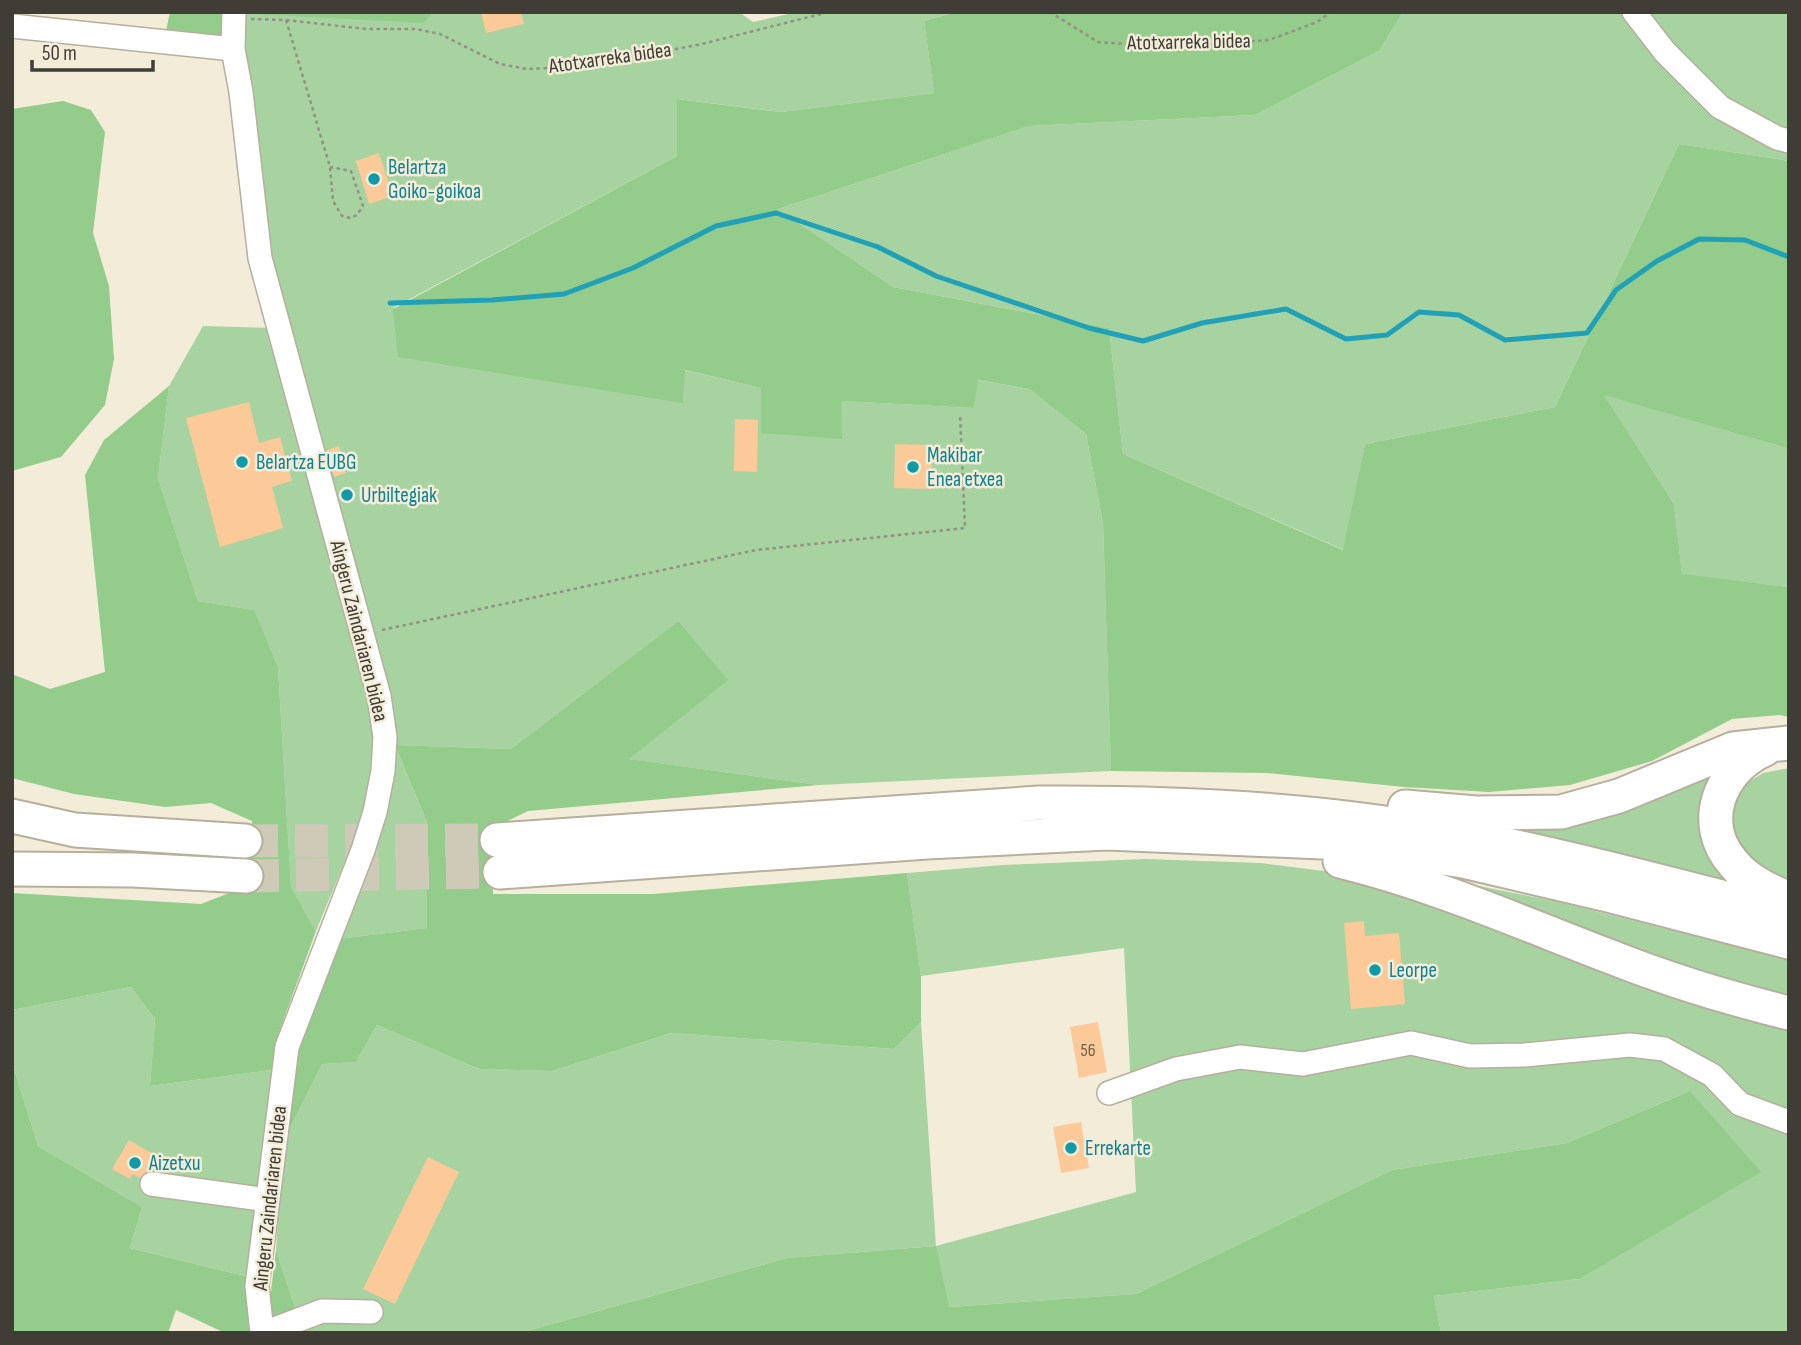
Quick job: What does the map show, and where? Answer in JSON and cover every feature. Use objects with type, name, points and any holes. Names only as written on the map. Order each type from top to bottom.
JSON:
[{"type":"highway","points":[[1099,803],[1202,793],[1329,800],[1476,813],[1561,812],[1619,796],[1733,749],[1784,743]]},
{"type":"highway","points":[[1784,743],[1744,760],[1734,770],[1717,800],[1714,817],[1717,834],[1734,865],[1768,890],[1789,899]]},
{"type":"highway","points":[[1789,914],[1457,835],[1319,815],[1099,803],[1039,803],[498,856],[927,842],[1107,833],[1345,843],[1463,861],[1789,942]]},
{"type":"highway","points":[[12,816],[75,830],[245,841]]},
{"type":"highway","points":[[1246,839],[1380,871],[1456,896],[1679,982],[1789,1013]]},
{"type":"highway","points":[[12,854],[133,870]]},
{"type":"highway","points":[[12,869],[133,870],[246,876]]},
{"type":"street","points":[[1634,12],[1665,52],[1720,107],[1777,138],[1789,141]]},
{"type":"street","name":"Aingeru Zaindariaren bidea","points":[[229,14],[260,258],[362,634],[381,709],[385,737],[383,771],[363,850],[287,1047],[257,1286],[263,1333]]},
{"type":"street","points":[[12,26],[233,49]]},
{"type":"street","points":[[1109,1093],[1176,1069],[1240,1057],[1303,1064],[1410,1044],[1470,1056],[1524,1055],[1630,1045],[1664,1049],[1712,1074],[1740,1104],[1789,1122]]},
{"type":"street","points":[[152,1184],[268,1200]]},
{"type":"street","points":[[263,1333],[322,1311],[371,1312]]},
{"type":"path","name":"Atotxarreka bidea","points":[[229,14],[366,29],[416,29],[440,34],[500,64],[527,69],[570,67],[629,58],[702,44],[829,12]]},
{"type":"path","name":"Atotxarreka bidea","points":[[1050,12],[1098,42],[1154,46],[1269,40],[1317,22],[1331,12]]},
{"type":"path","points":[[286,20],[330,167],[333,201],[341,216],[350,218],[357,215],[363,206],[351,171],[330,167]]},
{"type":"path","points":[[362,634],[756,550],[965,528],[960,414]]},
{"type":"green space","points":[[170,12],[226,12],[224,38],[166,31]]},
{"type":"green space","points":[[241,12],[739,12],[753,22],[797,12],[957,12],[924,21],[934,93],[781,112],[678,99],[677,156],[393,308],[683,402],[684,370],[761,388],[841,438],[841,401],[974,408],[977,380],[1029,389],[1086,434],[1103,523],[1111,771],[819,785],[628,759],[678,621],[511,749],[395,745],[260,217]]},
{"type":"green space","points":[[434,12],[423,23],[255,14]]},
{"type":"green space","points":[[957,12],[1403,12],[1379,51],[1255,115],[1029,126],[778,209],[893,287],[1109,328],[1123,454],[1343,550],[1365,444],[1555,407],[1679,144],[1789,161],[1789,449],[1604,395],[1674,504],[1682,574],[1789,587],[1789,717],[1779,715],[1732,719],[1652,761],[1570,785],[1489,792],[1404,787],[1267,773],[1111,771],[1103,523],[1086,434],[1029,389],[978,380],[974,408],[841,401],[842,439],[761,433],[761,388],[685,370],[683,403],[398,357],[393,309],[677,156],[677,99],[781,112],[934,93],[924,21]]},
{"type":"green space","points":[[1403,12],[1789,12],[1789,161],[1679,144],[1555,407],[1365,444],[1344,550],[1123,454],[1109,328],[893,287],[778,209],[1029,126],[1255,115],[1379,51]]},
{"type":"green space","points":[[63,101],[91,110],[105,132],[93,233],[109,286],[114,359],[105,405],[61,457],[12,471],[12,109]]},
{"type":"green space","points":[[203,326],[272,328],[372,700],[375,761],[366,810],[316,931],[291,887],[278,667],[253,610],[198,601],[158,478],[169,386]]},
{"type":"green space","points":[[169,386],[158,478],[198,601],[254,610],[278,667],[291,887],[316,931],[276,1040],[272,1070],[150,1086],[155,1019],[131,987],[12,1010],[12,893],[201,904],[250,885],[252,821],[211,803],[165,807],[74,794],[12,778],[12,674],[50,689],[105,672],[85,475],[104,440]]},
{"type":"green space","points":[[1603,394],[1789,449],[1789,587],[1682,575],[1674,504]]},
{"type":"green space","points":[[678,621],[728,680],[629,759],[819,785],[528,811],[491,829],[493,894],[653,894],[907,873],[921,976],[921,1022],[894,1049],[671,1033],[552,1071],[479,1069],[377,1025],[356,1062],[322,1064],[287,1134],[298,1048],[338,939],[427,928],[427,822],[395,745],[511,749]]},
{"type":"green space","points":[[395,745],[427,822],[427,928],[338,939]]},
{"type":"green space","points":[[1726,764],[1747,783],[1763,773],[1789,768],[1789,880],[1765,869],[1742,888],[1501,828]]},
{"type":"green space","points":[[1145,859],[1261,863],[1340,873],[1424,875],[1559,902],[1789,960],[1789,1333],[1441,1333],[1434,1296],[1579,1279],[1690,1091],[1567,1143],[1392,1170],[1136,1294],[948,1307],[935,1246],[787,1258],[520,1333],[303,1332],[276,1250],[279,1196],[287,1134],[322,1064],[356,1062],[377,1025],[479,1069],[552,1071],[671,1033],[894,1049],[921,1022],[936,1246],[1136,1192],[1124,948],[921,976],[907,873],[1003,865]]},
{"type":"green space","points":[[131,987],[155,1019],[150,1086],[272,1070],[249,1277],[130,1248],[142,1207],[38,1146],[12,1062],[12,1010]]},
{"type":"green space","points":[[12,1062],[38,1146],[142,1207],[130,1248],[249,1277],[251,1333],[225,1333],[176,1310],[168,1333],[12,1333]]},
{"type":"green space","points":[[1690,1091],[1761,1172],[1579,1279],[1434,1296],[1441,1333],[520,1333],[787,1258],[936,1246],[949,1307],[1136,1294],[1392,1170],[1567,1143]]},
{"type":"green space","points":[[276,1250],[303,1332],[306,1333],[273,1333],[268,1316]]},
{"type":"building","points":[[481,12],[521,12],[524,24],[486,33]]},
{"type":"building","name":"Belartza Goiko-goikoa","points":[[379,153],[393,196],[369,204],[356,161]]},
{"type":"building","name":"Belartza EUBG","points":[[249,402],[259,443],[280,437],[292,481],[272,487],[283,528],[220,547],[186,418]]},
{"type":"building","points":[[735,419],[758,420],[757,472],[734,471]]},
{"type":"building","name":"Makibar Enea etxea","points":[[895,444],[932,445],[931,489],[894,488]]},
{"type":"building","points":[[339,446],[346,473],[334,477],[327,450]]},
{"type":"building","name":"Leorpe","points":[[1364,921],[1365,936],[1399,933],[1405,1004],[1351,1009],[1344,923]]},
{"type":"building","points":[[1098,1022],[1107,1072],[1079,1078],[1070,1027]]},
{"type":"building","name":"Errekarte","points":[[1081,1122],[1089,1168],[1061,1173],[1053,1127]]},
{"type":"building","name":"Aizetxu","points":[[129,1140],[158,1157],[150,1171],[140,1178],[133,1174],[130,1179],[112,1169]]},
{"type":"building","points":[[428,1157],[459,1172],[395,1304],[363,1289]]},
{"type":"waterway","points":[[390,303],[492,300],[564,294],[633,268],[716,226],[776,213],[878,247],[936,276],[1089,328],[1143,341],[1202,323],[1286,309],[1346,339],[1387,335],[1419,312],[1459,315],[1505,340],[1587,333],[1616,290],[1657,261],[1699,239],[1745,240],[1789,257]]},
{"type":"tunnel","points":[[245,841],[497,840]]},
{"type":"tunnel","points":[[246,876],[500,872]]},
{"type":"place","name":"Belartza Goiko-goikoa","points":[[374,179]]},
{"type":"place","name":"Belartza EUBG","points":[[242,462]]},
{"type":"place","name":"Makibar Enea etxea","points":[[913,467]]},
{"type":"place","name":"Urbiltegiak","points":[[347,495]]},
{"type":"place","name":"Leorpe","points":[[1375,970]]},
{"type":"place","name":"Errekarte","points":[[1071,1148]]},
{"type":"place","name":"Aizetxu","points":[[135,1163]]}]
